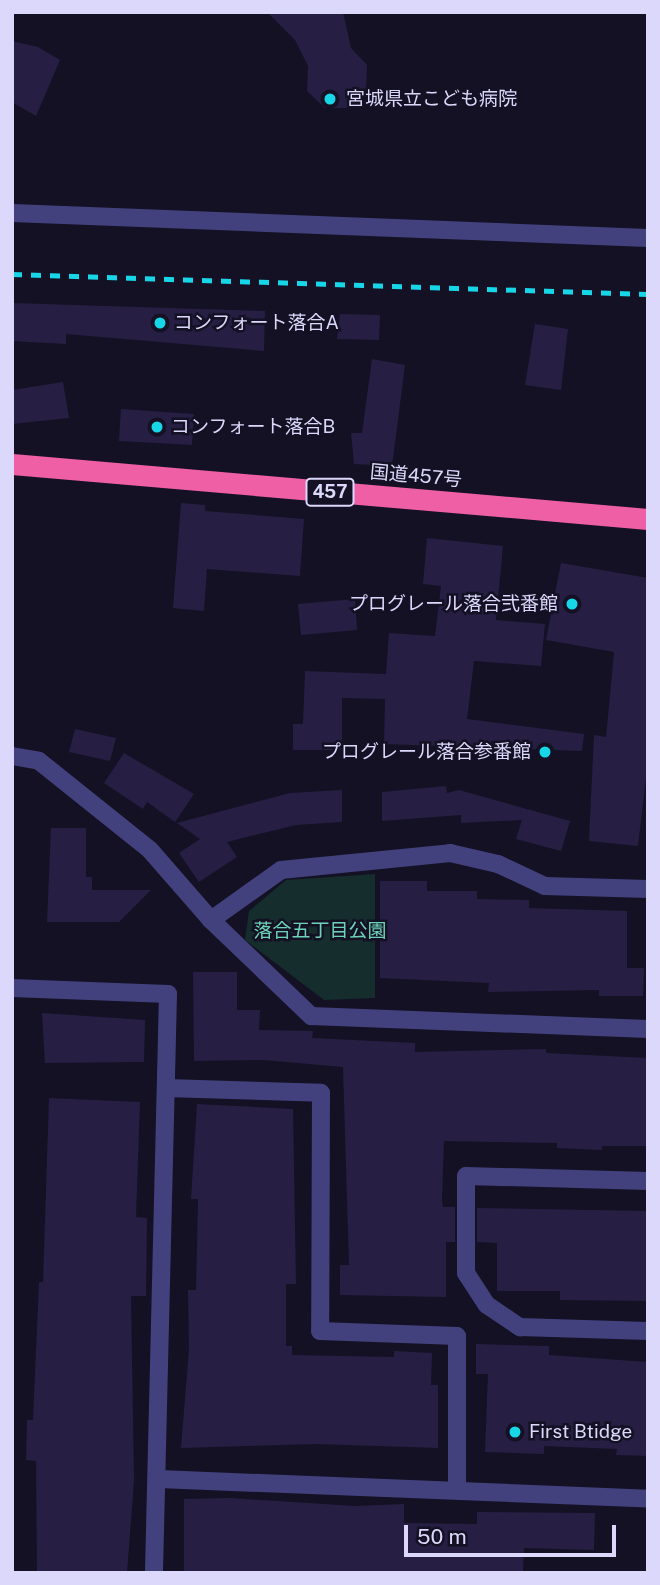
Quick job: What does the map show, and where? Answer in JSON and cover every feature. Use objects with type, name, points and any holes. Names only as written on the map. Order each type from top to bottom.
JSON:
[{"type":"highway","name":"国道457号","points":[[12,464],[648,519]]},
{"type":"street","points":[[12,213],[648,238]]},
{"type":"street","points":[[12,756],[39,761],[150,850],[211,920],[311,1016],[648,1029]]},
{"type":"street","points":[[211,920],[282,870],[450,853],[498,864],[545,886],[648,889]]},
{"type":"street","points":[[12,988],[168,994],[159,1479],[154,1573]]},
{"type":"street","points":[[166,1088],[321,1093],[320,1331],[457,1336],[457,1490]]},
{"type":"street","points":[[648,1181],[466,1176],[466,1273],[487,1305],[520,1327],[648,1331]]},
{"type":"street","points":[[159,1479],[648,1499]]},
{"type":"green space","name":"落合五丁目公園","points":[[375,874],[375,998],[324,1000],[245,940],[249,911],[286,880]]},
{"type":"building","points":[[267,12],[343,12],[351,48],[367,65],[366,92],[349,108],[325,108],[307,91],[308,66],[295,40]]},
{"type":"building","points":[[12,41],[38,47],[60,60],[36,116],[12,102]]},
{"type":"building","points":[[12,303],[265,311],[264,351],[66,334],[66,344],[12,341]]},
{"type":"building","points":[[340,314],[380,315],[379,340],[337,339]]},
{"type":"building","points":[[535,324],[568,329],[561,390],[525,385]]},
{"type":"building","points":[[372,359],[405,365],[392,466],[354,464],[351,433],[362,433]]},
{"type":"building","points":[[63,382],[69,418],[12,424],[12,390]]},
{"type":"building","name":"コンフォート落合B","points":[[121,409],[194,414],[192,445],[119,441]]},
{"type":"building","points":[[181,503],[205,505],[205,511],[304,519],[300,576],[207,569],[204,611],[173,608]]},
{"type":"building","points":[[427,538],[503,546],[496,620],[545,624],[541,666],[474,661],[467,719],[584,734],[582,751],[384,744],[385,699],[342,698],[342,750],[293,750],[293,724],[303,724],[305,671],[386,674],[389,633],[435,636],[441,586],[423,584]]},
{"type":"building","points":[[561,563],[648,578],[648,760],[638,846],[589,841],[594,735],[606,737],[614,652],[546,640]]},
{"type":"building","points":[[355,599],[357,630],[301,635],[298,604]]},
{"type":"building","points":[[75,729],[116,738],[110,761],[69,752]]},
{"type":"building","points":[[124,753],[194,794],[175,822],[147,802],[143,809],[104,783]]},
{"type":"building","points":[[446,786],[447,793],[459,790],[570,821],[561,851],[516,839],[522,820],[461,823],[461,815],[382,821],[382,792]]},
{"type":"building","points":[[342,790],[342,822],[296,825],[227,842],[237,857],[199,882],[179,853],[200,839],[177,823],[290,793]]},
{"type":"building","points":[[51,828],[86,828],[86,877],[92,877],[92,890],[151,890],[119,922],[47,922]]},
{"type":"building","points":[[380,881],[427,881],[427,891],[477,891],[477,899],[529,900],[529,908],[627,911],[627,968],[644,968],[643,996],[599,996],[599,990],[488,992],[489,983],[380,978]]},
{"type":"building","points":[[193,972],[237,972],[237,1010],[260,1010],[259,1030],[313,1031],[312,1038],[415,1043],[415,1052],[546,1049],[546,1053],[648,1058],[648,1146],[602,1146],[602,1150],[557,1148],[557,1143],[444,1141],[443,1207],[455,1207],[455,1242],[446,1242],[446,1297],[340,1295],[340,1265],[349,1265],[343,1067],[263,1060],[194,1061]]},
{"type":"building","points":[[42,1013],[145,1020],[144,1062],[45,1063]]},
{"type":"building","points":[[49,1098],[140,1102],[136,1217],[147,1218],[146,1296],[131,1296],[134,1481],[127,1573],[37,1573],[36,1461],[26,1460],[27,1420],[33,1420],[39,1282],[43,1282]]},
{"type":"building","points":[[197,1104],[293,1109],[296,1284],[286,1284],[286,1346],[292,1346],[292,1355],[394,1357],[394,1351],[432,1353],[431,1385],[438,1385],[438,1448],[316,1444],[181,1448],[189,1349],[188,1290],[196,1290],[198,1199],[191,1199]]},
{"type":"building","points":[[477,1208],[648,1211],[648,1301],[560,1300],[560,1291],[497,1291],[497,1243],[477,1242]]},
{"type":"building","points":[[476,1344],[549,1346],[549,1355],[648,1362],[648,1456],[616,1455],[617,1449],[544,1446],[544,1454],[485,1452],[488,1374],[476,1374]]},
{"type":"building","points":[[230,1498],[355,1506],[404,1504],[404,1523],[477,1524],[477,1512],[595,1513],[594,1550],[524,1548],[523,1573],[184,1573],[184,1499]]},
{"type":"railway","points":[[12,274],[648,294]]},
{"type":"place","name":"宮城県立こども病院","points":[[330,99]]},
{"type":"place","name":"コンフォート落合A","points":[[160,323]]},
{"type":"place","name":"コンフォート落合B","points":[[157,427]]},
{"type":"place","name":"プログレール落合弐番館","points":[[572,604]]},
{"type":"place","name":"プログレール落合参番館","points":[[545,752]]},
{"type":"place","name":"First Btidge","points":[[515,1432]]}]
